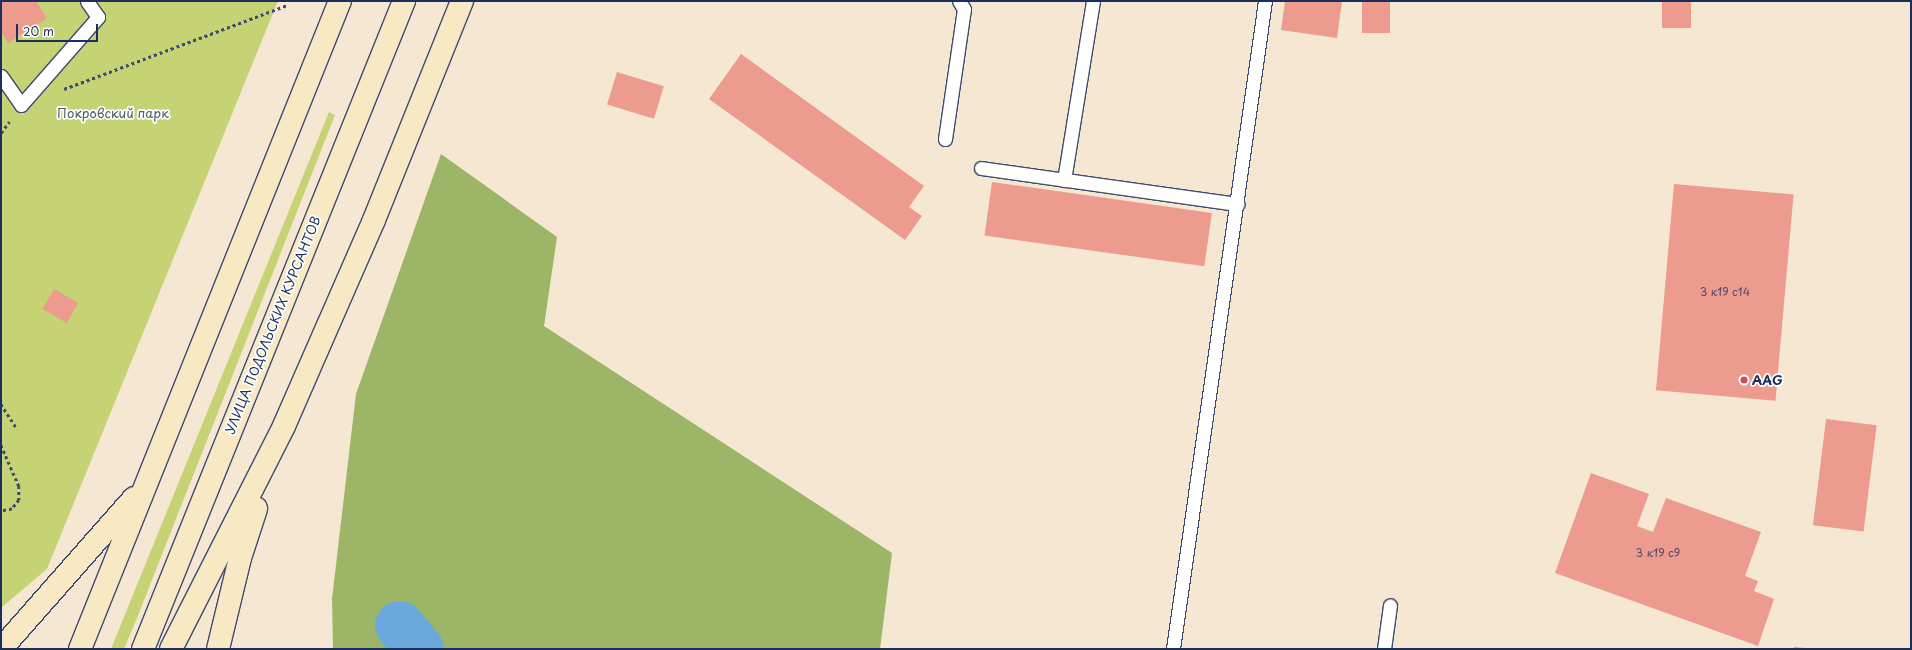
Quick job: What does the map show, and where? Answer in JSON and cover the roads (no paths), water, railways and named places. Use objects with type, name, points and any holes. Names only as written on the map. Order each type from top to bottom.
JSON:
[{"type":"main road","points":[[80,649],[340,1]]},
{"type":"main road","name":"УЛИЦА ПОДОЛЬСКИХ КУРСАНТОВ","points":[[143,649],[404,1]]},
{"type":"main road","points":[[170,649],[284,426],[374,220],[462,1]]},
{"type":"main road","points":[[218,649],[240,558],[284,426]]},
{"type":"main road","points":[[1,648],[143,489]]},
{"type":"lane","points":[[1,76],[21,105],[98,16],[87,1]]},
{"type":"lane","points":[[945,139],[964,9],[959,1]]},
{"type":"lane","points":[[1064,180],[1093,1]]},
{"type":"lane","points":[[1173,649],[1265,1]]},
{"type":"lane","points":[[981,168],[1237,204]]},
{"type":"lane","points":[[1384,649],[1390,605]]},
{"type":"waterway","points":[[399,625],[419,649]]},
{"type":"place","name":"AAG","points":[[1744,380]]},
{"type":"park label","name":"Покровский парк","points":[[113,113]]}]
